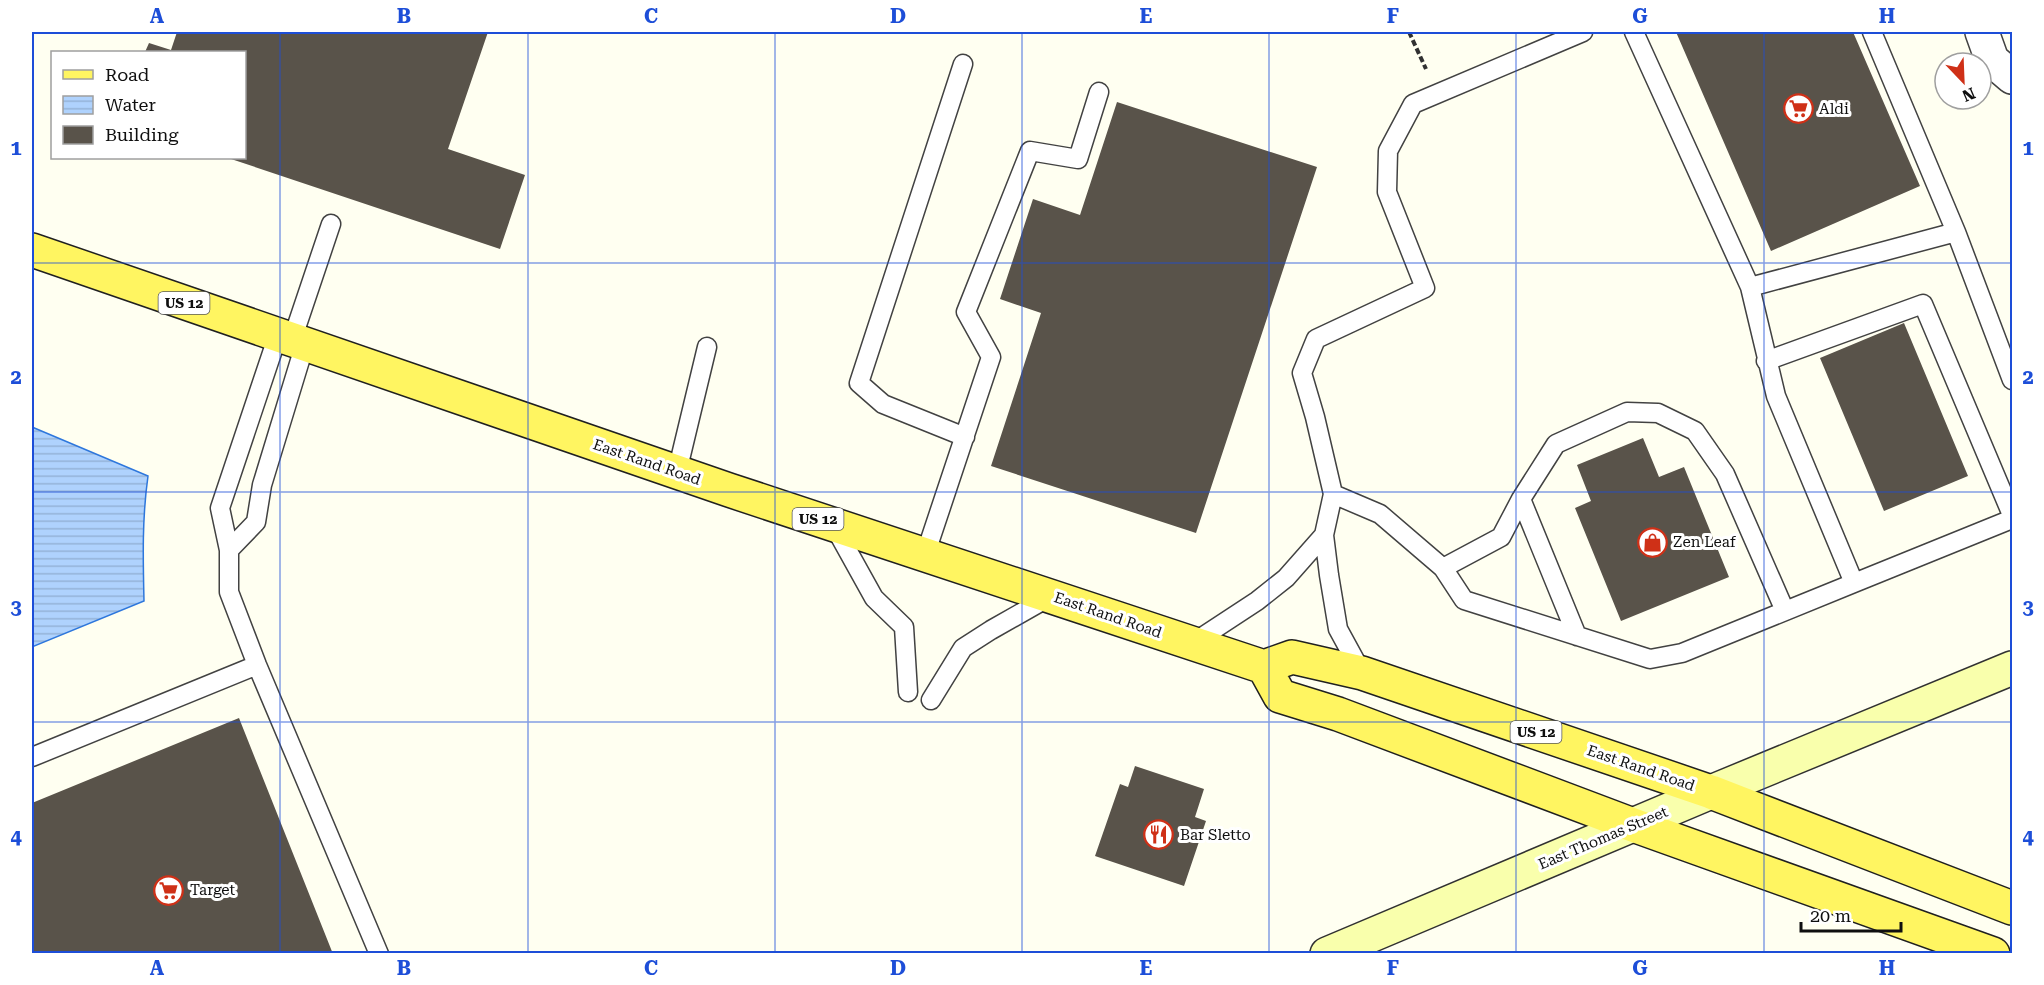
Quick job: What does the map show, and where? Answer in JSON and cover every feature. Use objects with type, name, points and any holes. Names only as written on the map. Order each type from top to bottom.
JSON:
[{"type":"main road","name":"East Rand Road","points":[[32,250],[677,472],[1264,667],[1292,657],[1362,672],[1711,792],[2013,908]]},
{"type":"main road","points":[[1264,667],[1280,696],[1338,714],[1634,825],[1993,954]]},
{"type":"street","points":[[1982,32],[1992,60],[2013,77]]},
{"type":"street","name":"East Thomas Street","points":[[1327,954],[2013,668]]},
{"type":"lane","points":[[1362,672],[1338,629],[1324,536],[1333,494],[1302,373],[1316,339],[1425,288],[1387,192],[1388,151],[1413,104],[1583,32]]},
{"type":"lane","points":[[1635,32],[1750,287],[1776,396],[1854,583]]},
{"type":"lane","points":[[1872,32],[1956,232],[2013,380]]},
{"type":"lane","points":[[963,64],[859,383],[883,404],[965,436]]},
{"type":"lane","points":[[926,555],[992,357],[966,312],[1030,151],[1078,159],[1099,92]]},
{"type":"lane","points":[[331,224],[292,340],[220,507],[229,550],[229,592],[257,665],[379,954]]},
{"type":"lane","points":[[1750,287],[1956,232]]},
{"type":"lane","points":[[1333,494],[1380,514],[1443,568],[1464,600],[1650,659],[1682,653],[2013,517],[1923,304],[1766,361]]},
{"type":"lane","points":[[229,550],[256,522],[292,340]]},
{"type":"lane","points":[[677,472],[707,347]]},
{"type":"lane","points":[[1443,568],[1501,537],[1556,444],[1627,412],[1658,413],[1695,431],[1725,474],[1785,611]]},
{"type":"lane","points":[[1521,500],[1577,636]]},
{"type":"lane","points":[[833,524],[874,598],[904,627],[908,692]]},
{"type":"lane","points":[[1193,644],[1257,601],[1286,578],[1324,536]]},
{"type":"lane","points":[[931,700],[963,648],[1052,596]]},
{"type":"lane","points":[[32,757],[257,665]]},
{"type":"path","points":[[1409,32],[1437,94]]},
{"type":"water","points":[[32,427],[148,476],[143,554],[144,601],[32,647]]},
{"type":"building","points":[[177,32],[488,32],[448,149],[525,175],[500,249],[231,159],[246,159],[246,51],[145,51],[149,43],[171,50]]},
{"type":"building","name":"Aldi","points":[[1676,32],[1853,32],[1920,186],[1771,251]]},
{"type":"building","points":[[1117,102],[1317,167],[1196,533],[991,466],[1041,313],[1000,299],[1033,199],[1080,215]]},
{"type":"building","points":[[1904,323],[1968,476],[1884,511],[1820,358]]},
{"type":"building","name":"Zen Leaf","points":[[1643,438],[1659,477],[1684,467],[1729,577],[1621,621],[1575,508],[1591,501],[1577,465]]},
{"type":"building","name":"Target","points":[[239,718],[333,954],[32,954],[32,803]]},
{"type":"building","points":[[1135,766],[1204,789],[1195,817],[1206,821],[1184,886],[1095,856],[1120,784],[1128,787]]},
{"type":"place","name":"Aldi","points":[[1798,109]]},
{"type":"place","name":"Zen Leaf","points":[[1652,542]]},
{"type":"place","name":"Bar Sletto","points":[[1159,835]]},
{"type":"place","name":"Target","points":[[169,890]]}]
